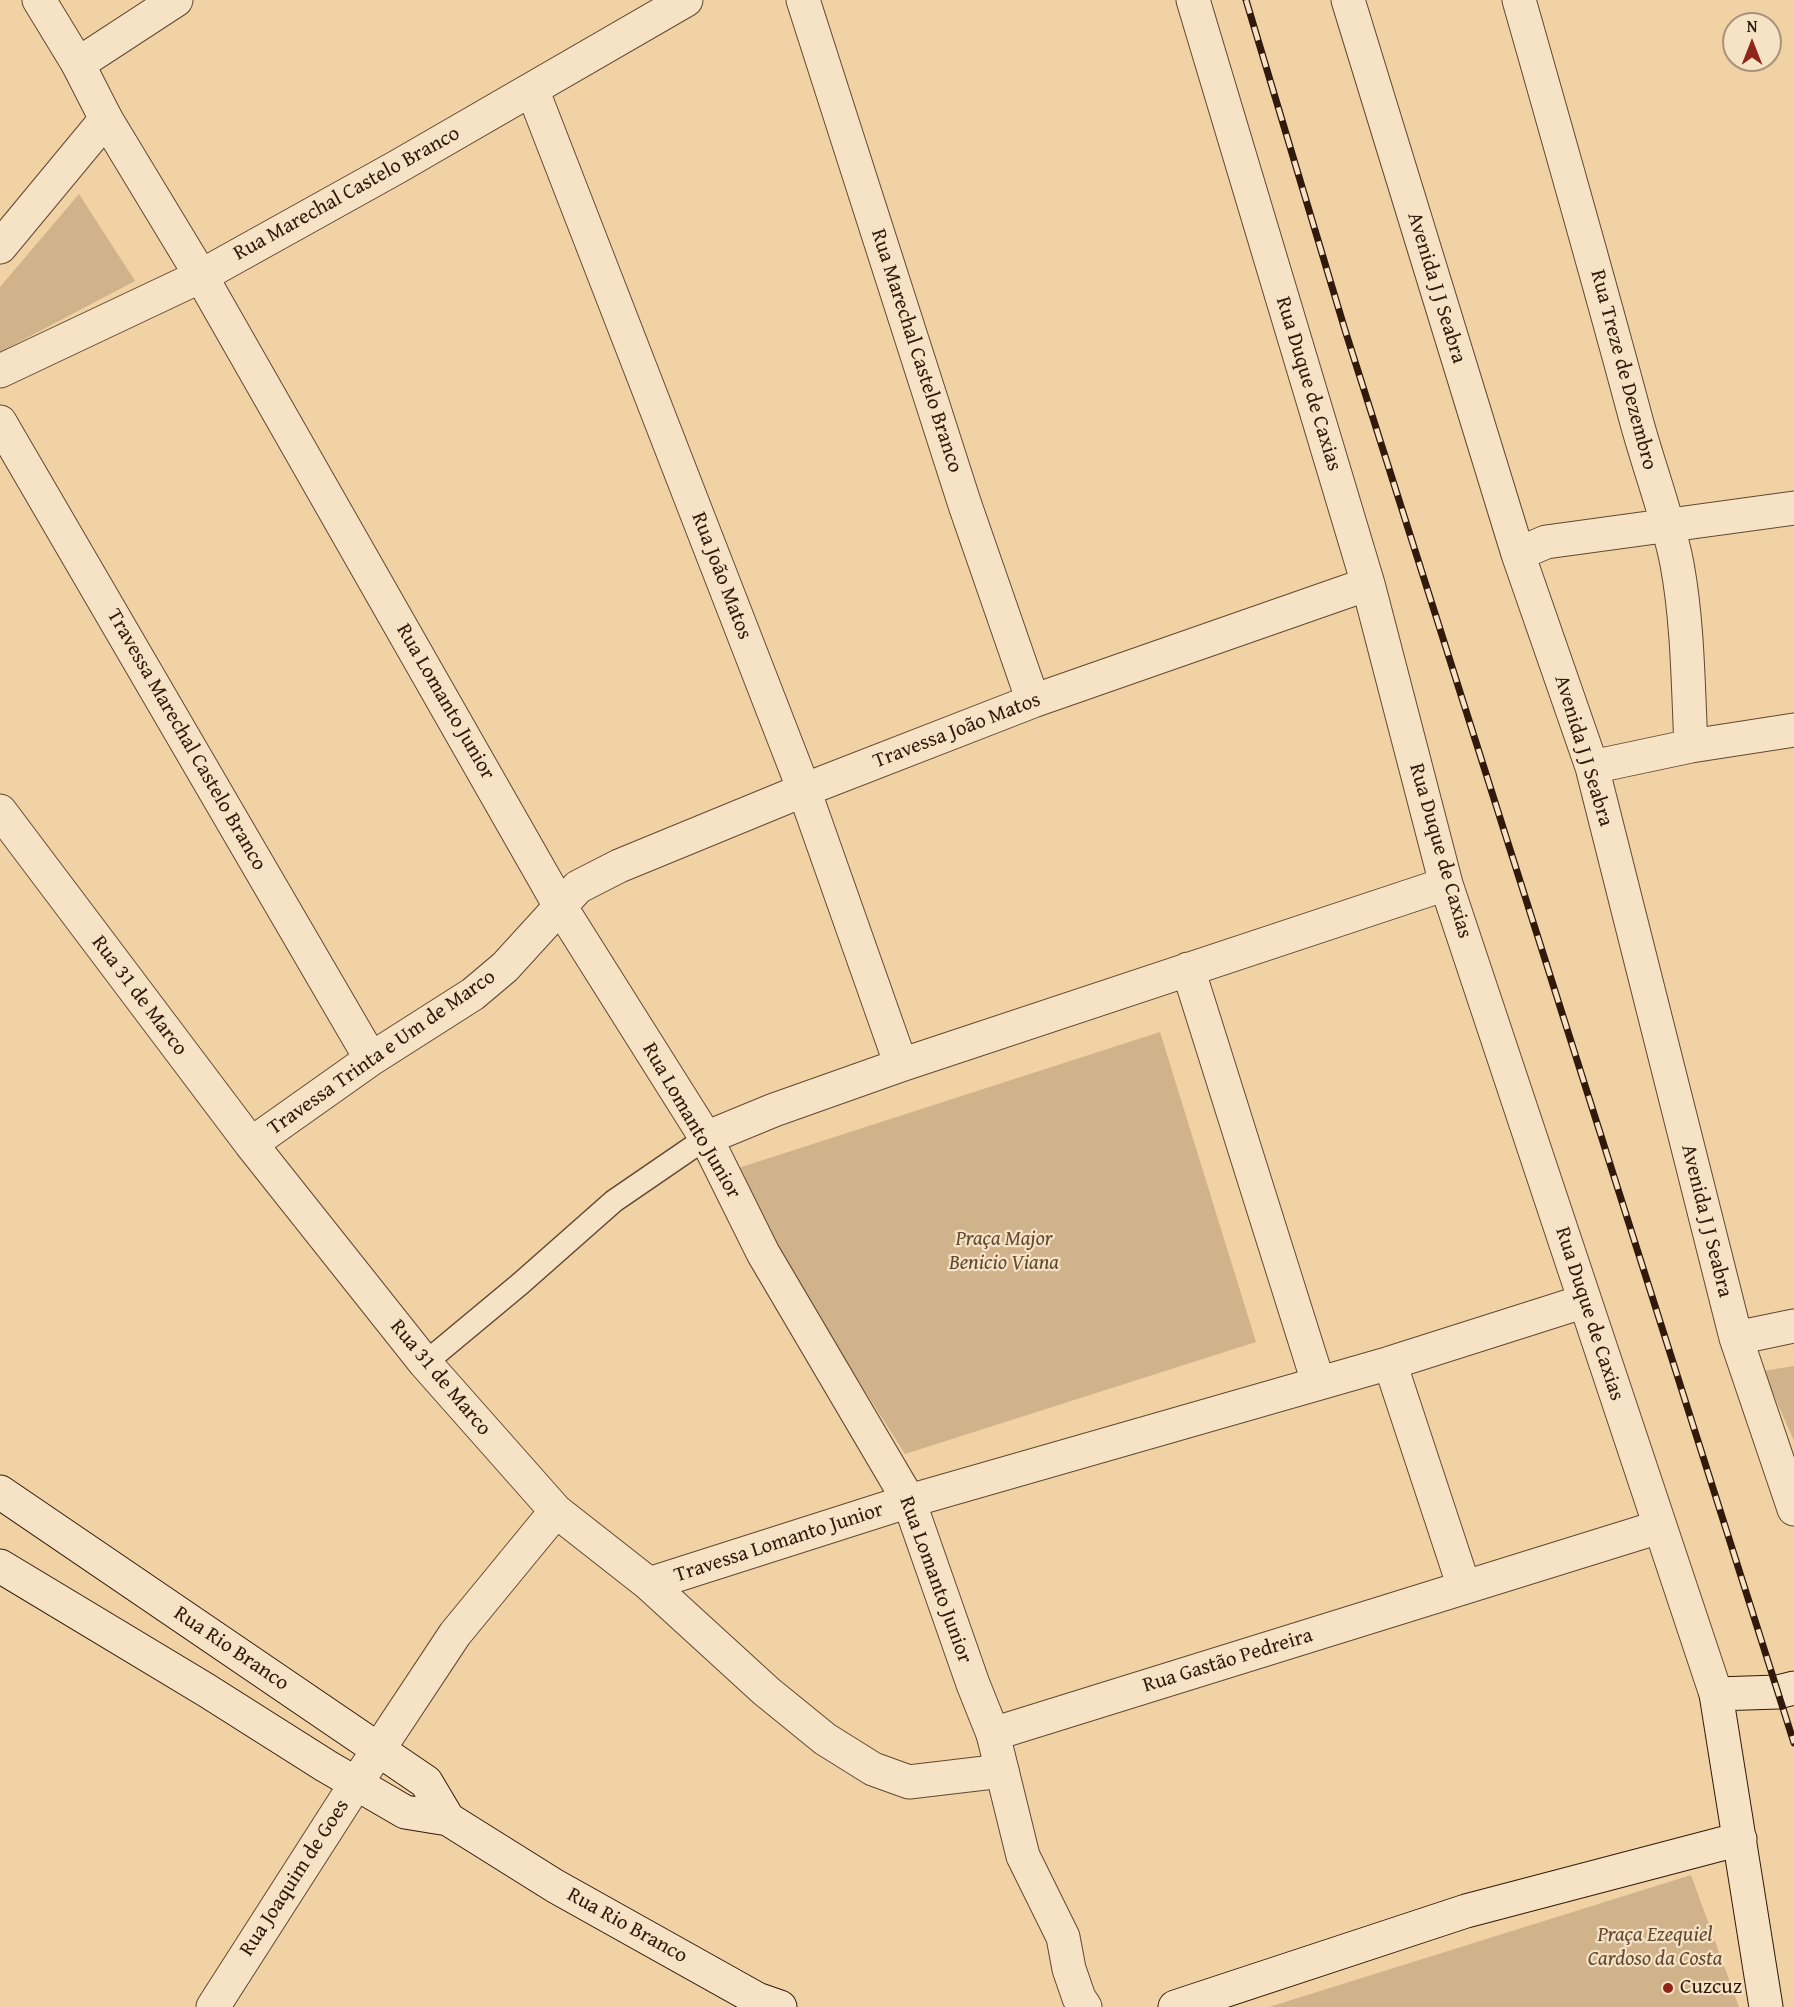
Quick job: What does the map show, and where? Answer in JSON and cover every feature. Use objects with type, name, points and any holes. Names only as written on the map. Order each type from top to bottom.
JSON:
[{"type":"street","points":[[39,0],[78,64],[176,0]]},
{"type":"street","name":"Rua Marechal Castelo Branco","points":[[0,371],[201,276],[686,0]]},
{"type":"street","name":"Rua Marechal Castelo Branco","points":[[803,0],[965,505],[1033,701]]},
{"type":"street","name":"Rua Duque de Caxias","points":[[1193,0],[1368,584],[1446,885],[1716,1694],[1766,2007]]},
{"type":"street","name":"Avenida J J Seabra","points":[[1348,0],[1518,554],[1592,768],[1736,1338],[1794,1509]]},
{"type":"street","name":"Rua Treze de Dezembro","points":[[1519,0],[1580,210],[1645,453],[1669,526],[1678,567],[1685,634],[1691,746]]},
{"type":"street","name":"Rua Lomanto Junior","points":[[78,64],[106,119],[201,276],[560,906],[706,1138],[763,1253],[909,1501],[973,1684],[993,1734],[1023,1856],[1063,1937],[1069,1969],[1079,1998],[1085,2007]]},
{"type":"street","name":"Rua João Matos","points":[[532,89],[804,790],[901,1065]]},
{"type":"street","points":[[0,247],[106,119]]},
{"type":"street","name":"Travessa Marechal Castelo Branco","points":[[0,422],[371,1059]]},
{"type":"street","points":[[1518,554],[1546,542],[1794,508]]},
{"type":"street","name":"Travessa João Matos","points":[[560,906],[578,887],[619,866],[804,790],[1033,701],[1368,584]]},
{"type":"street","points":[[1592,768],[1691,746],[1794,730]]},
{"type":"street","name":"Rua 31 de Marco","points":[[0,811],[251,1144],[425,1363],[556,1511],[649,1584],[766,1691],[825,1739],[873,1769],[909,1782],[1002,1771]]},
{"type":"street","points":[[706,1138],[774,1110],[901,1065],[1446,885]]},
{"type":"street","name":"Travessa Trinta e Um de Marco","points":[[251,1144],[371,1059],[473,994],[505,968],[560,906]]},
{"type":"street","points":[[1188,969],[1318,1382]]},
{"type":"street","points":[[909,1501],[1390,1363],[1585,1301]]},
{"type":"street","points":[[1736,1338],[1794,1326]]},
{"type":"street","points":[[1390,1363],[1464,1587]]},
{"type":"street","name":"Rua Rio Branco","points":[[0,1492],[426,1782],[448,1819]]},
{"type":"street","name":"Travessa Lomanto Junior","points":[[649,1584],[909,1501]]},
{"type":"street","name":"Rua Joaquim de Goes","points":[[213,2007],[454,1634],[556,1511]]},
{"type":"street","name":"Rua Gastão Pedreira","points":[[993,1734],[1659,1527]]},
{"type":"street","name":"Rua Rio Branco","points":[[0,1566],[405,1812],[448,1819],[565,1891],[757,1999],[780,2007]]},
{"type":"street","points":[[1716,1694],[1778,1692],[1794,1688]]},
{"type":"street","points":[[1175,2007],[1466,1911],[1740,1839]]},
{"type":"lane","points":[[425,1363],[520,1284],[614,1201],[706,1138]]},
{"type":"green space","points":[[79,194],[135,281],[0,352],[0,287]]},
{"type":"green space","name":"Praça Major Benicio Viana","points":[[1160,1032],[1256,1342],[905,1454],[726,1172]]},
{"type":"green space","points":[[1794,1366],[1794,1441],[1763,1371]]},
{"type":"green space","name":"Praça Ezequiel Cardoso da Costa","points":[[1691,1875],[1739,2007],[1269,2007]]},
{"type":"railway","points":[[1246,0],[1345,330],[1794,1743]]},
{"type":"place","name":"Cuzcuz","points":[[1668,1988]]}]
